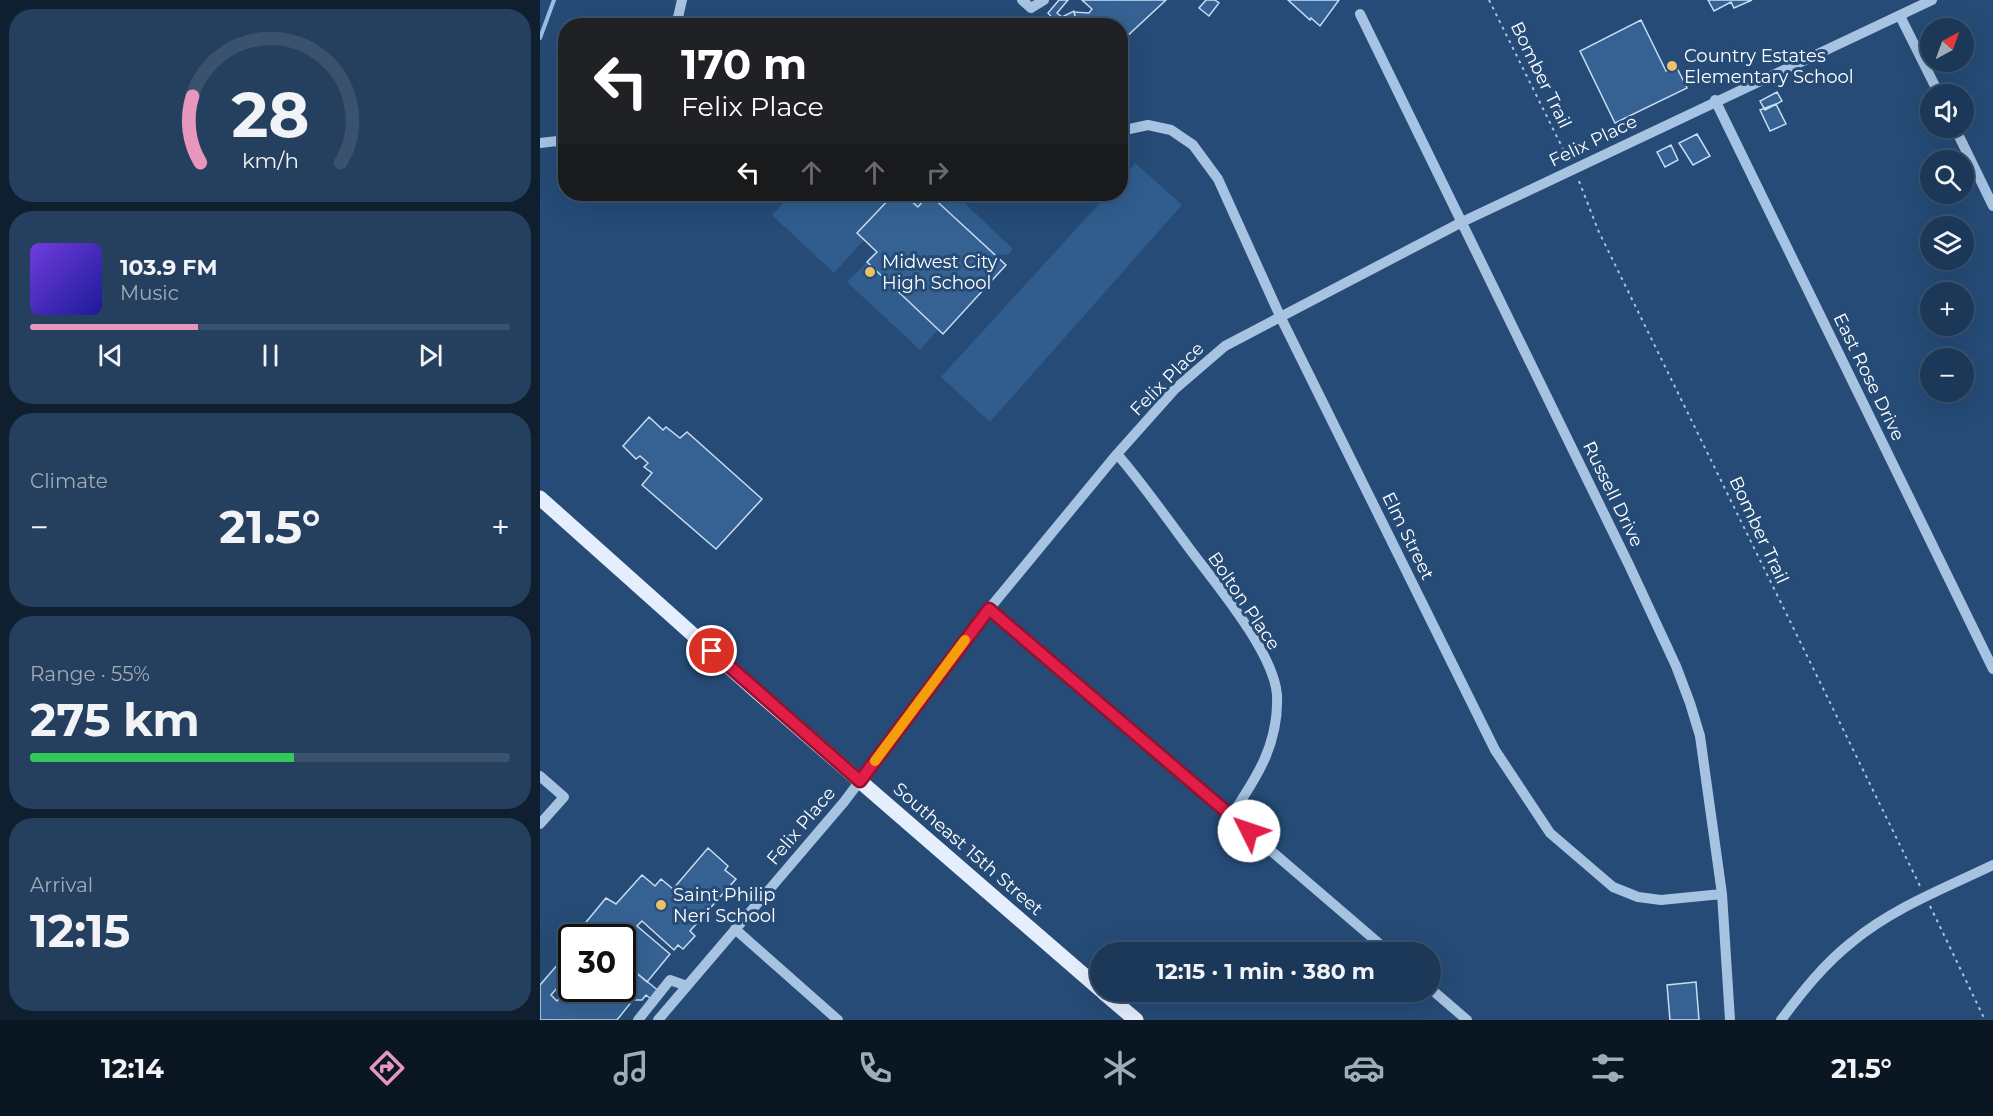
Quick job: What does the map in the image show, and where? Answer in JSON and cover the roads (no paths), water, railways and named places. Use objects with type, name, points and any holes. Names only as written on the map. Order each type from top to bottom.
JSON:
[{"type":"main road","name":"Southeast 15th Street","points":[[540,498],[1090,981]]},
{"type":"main road","name":"Southeast 15th Street","points":[[1115,1002],[1136,1020]]},
{"type":"street","points":[[677,18],[682,0]]},
{"type":"street","points":[[1022,0],[1031,8],[1044,0]]},
{"type":"street","name":"Felix Place","points":[[658,1020],[860,781],[989,609],[1117,454],[1198,368],[1225,346],[1462,222],[1715,100],[1932,0]]},
{"type":"street","name":"Russell Drive","points":[[1360,14],[1676,666],[1700,736],[1722,894],[1730,1020]]},
{"type":"street","points":[[1900,16],[1934,84]]},
{"type":"street","name":"East Rose Drive","points":[[1715,100],[1993,669]]},
{"type":"street","name":"Elm Street","points":[[1128,129],[1148,125],[1171,130],[1193,145],[1206,160],[1227,197],[1280,316],[1496,750],[1550,833],[1612,887],[1638,897],[1661,900],[1722,894]]},
{"type":"street","points":[[1960,138],[1993,206]]},
{"type":"street","points":[[540,142],[558,141]]},
{"type":"street","name":"Bolton Place","points":[[1117,454],[1239,616],[1263,653],[1277,692],[1272,746],[1232,816]]},
{"type":"street","points":[[989,609],[1377,942]]},
{"type":"street","points":[[540,776],[564,797],[540,824]]},
{"type":"street","points":[[1781,1020],[1832,959],[1852,941],[1904,909],[1993,865]]},
{"type":"street","points":[[735,929],[838,1020]]},
{"type":"street","points":[[638,1020],[670,980],[687,986]]},
{"type":"street","points":[[1441,998],[1467,1020]]},
{"type":"waterway","points":[[540,38],[554,0]]},
{"type":"place","name":"Country Estates Elementary School","points":[[1672,66]]},
{"type":"place","name":"Midwest City High School","points":[[870,272]]},
{"type":"place","name":"Saint Philip Neri School","points":[[661,905]]}]
